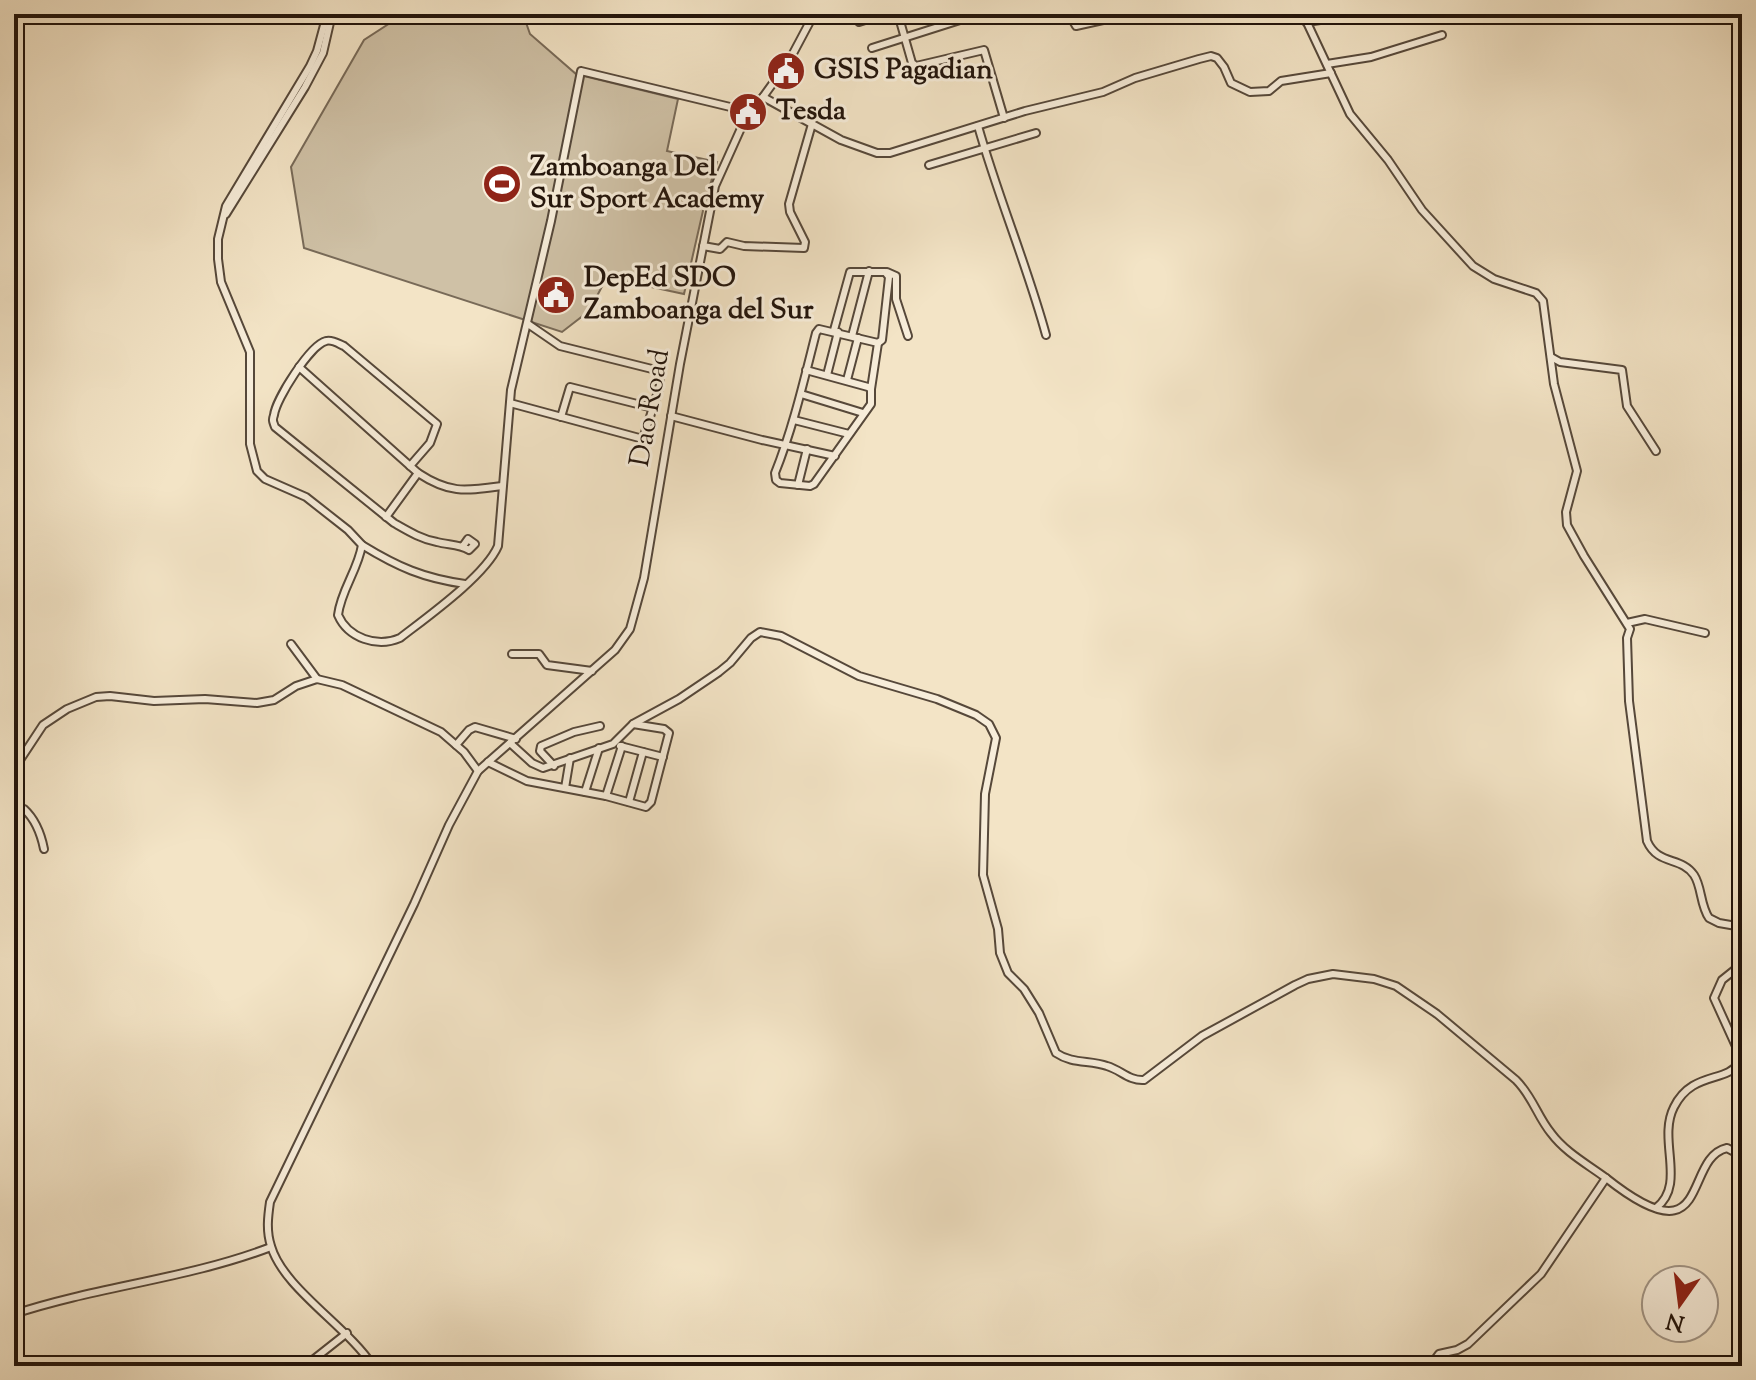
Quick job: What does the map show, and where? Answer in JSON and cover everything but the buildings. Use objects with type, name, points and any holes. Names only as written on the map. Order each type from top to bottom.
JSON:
[{"type":"street","points":[[330,14],[310,66],[226,206],[218,239],[224,291],[250,352],[249,417],[253,465],[265,479],[297,492],[322,509],[362,545],[412,573],[465,584]]},
{"type":"street","name":"Dao Road","points":[[271,1247],[268,1231],[270,1202],[453,817],[478,771],[592,671],[624,639],[635,615],[715,186],[751,112],[789,61],[814,14]]},
{"type":"street","points":[[859,22],[884,14]]},
{"type":"street","points":[[898,14],[912,63],[916,66],[984,50],[1004,118]]},
{"type":"street","points":[[872,48],[979,14]]},
{"type":"street","points":[[1069,14],[1077,26],[1117,14]]},
{"type":"street","points":[[1303,14],[1356,123],[1382,152],[1410,195],[1451,244],[1484,274],[1540,296],[1554,384],[1577,471],[1566,512],[1567,525],[1630,629],[1627,638],[1629,701],[1647,841],[1658,857],[1690,870],[1709,918],[1742,927]]},
{"type":"street","points":[[1306,22],[1319,17],[1363,14]]},
{"type":"street","points":[[1327,64],[1371,57],[1442,35]]},
{"type":"street","points":[[763,97],[812,124],[867,150],[883,154],[1103,92],[1135,78],[1203,57],[1217,58],[1231,83],[1250,92],[1271,90],[1281,81],[1331,73]]},
{"type":"street","points":[[362,545],[338,615],[348,629],[366,639],[385,642],[400,638],[465,584],[486,566],[498,546],[510,403],[581,71],[751,112]]},
{"type":"street","points":[[703,246],[720,249],[727,242],[744,246],[804,248],[805,242],[789,204],[812,124]]},
{"type":"street","points":[[978,126],[1046,335]]},
{"type":"street","points":[[929,165],[1036,133]]},
{"type":"street","points":[[847,380],[869,271]]},
{"type":"street","points":[[827,375],[850,272],[887,272],[896,276],[896,299],[908,336]]},
{"type":"street","points":[[878,343],[823,328],[817,330],[794,420],[775,473],[780,483],[811,486],[871,404],[878,343],[882,340],[887,272]]},
{"type":"street","points":[[510,403],[643,439],[660,385],[656,370],[560,346],[528,324]]},
{"type":"street","points":[[410,466],[430,443],[437,424],[339,343],[322,342],[299,367],[274,411],[275,427],[386,517],[416,535],[463,546]]},
{"type":"street","points":[[1551,357],[1560,362],[1622,370],[1627,406],[1656,451]]},
{"type":"street","points":[[299,367],[418,473],[435,484],[449,489],[502,486]]},
{"type":"street","points":[[806,370],[871,389]]},
{"type":"street","points":[[561,417],[570,387],[653,408]]},
{"type":"street","points":[[801,394],[863,413]]},
{"type":"street","points":[[671,416],[835,456]]},
{"type":"street","points":[[794,420],[849,434]]},
{"type":"street","points":[[798,485],[807,449]]},
{"type":"street","points":[[386,517],[418,473]]},
{"type":"street","points":[[1627,623],[1645,619],[1705,633]]},
{"type":"street","points":[[613,744],[633,724],[679,699],[719,672],[760,632],[781,636],[859,676],[960,707],[989,724],[996,738],[985,794],[985,890],[1008,973],[1024,989],[1039,1013],[1056,1053],[1073,1061],[1110,1066],[1130,1078],[1144,1080],[1172,1061],[1192,1042],[1308,979],[1333,974],[1387,982],[1437,1014],[1516,1080],[1534,1100],[1544,1124],[1556,1139],[1636,1200],[1667,1211],[1682,1208],[1695,1192],[1716,1151],[1727,1148],[1742,1156]]},
{"type":"street","points":[[291,644],[317,679]]},
{"type":"street","points":[[512,654],[541,655],[547,665],[592,671]]},
{"type":"street","points":[[14,769],[43,725],[67,709],[96,697],[257,703],[274,700],[296,686],[317,679],[338,683],[436,729],[456,745],[478,771]]},
{"type":"street","points":[[488,762],[516,777],[644,807],[649,805],[669,731],[633,724]]},
{"type":"street","points":[[554,766],[540,751],[541,746],[574,732],[600,726]]},
{"type":"street","points":[[456,745],[475,727],[513,741],[537,767],[548,768],[613,744],[663,757]]},
{"type":"street","points":[[606,796],[622,746]]},
{"type":"street","points":[[585,792],[599,748]]},
{"type":"street","points":[[629,802],[643,752]]},
{"type":"street","points":[[565,788],[570,758]]},
{"type":"street","points":[[14,808],[27,812],[44,849]]},
{"type":"street","points":[[1656,1208],[1670,1188],[1667,1143],[1672,1110],[1678,1099],[1693,1085],[1728,1073],[1739,1063],[1739,1053],[1714,998],[1722,980],[1742,964]]},
{"type":"street","points":[[1430,1366],[1442,1352],[1457,1350],[1468,1344],[1531,1285],[1549,1264],[1606,1178]]},
{"type":"street","points":[[14,1314],[48,1303],[213,1267],[271,1247],[276,1259],[296,1284],[347,1333],[373,1366]]},
{"type":"street","points":[[309,1363],[347,1333]]},
{"type":"shaded area","name":"Zamboanga Del Sur Sport Academy","points":[[404,14],[523,14],[530,34],[576,74],[678,99],[667,151],[717,162],[684,294],[606,279],[589,311],[562,332],[304,248],[291,167],[364,40]]},
{"type":"place","name":"GSIS Pagadian","points":[[786,71]]},
{"type":"place","name":"Tesda","points":[[748,112]]},
{"type":"place","name":"Zamboanga Del Sur Sport Academy","points":[[502,184]]},
{"type":"place","name":"DepEd SDO Zamboanga del Sur","points":[[556,295]]}]
